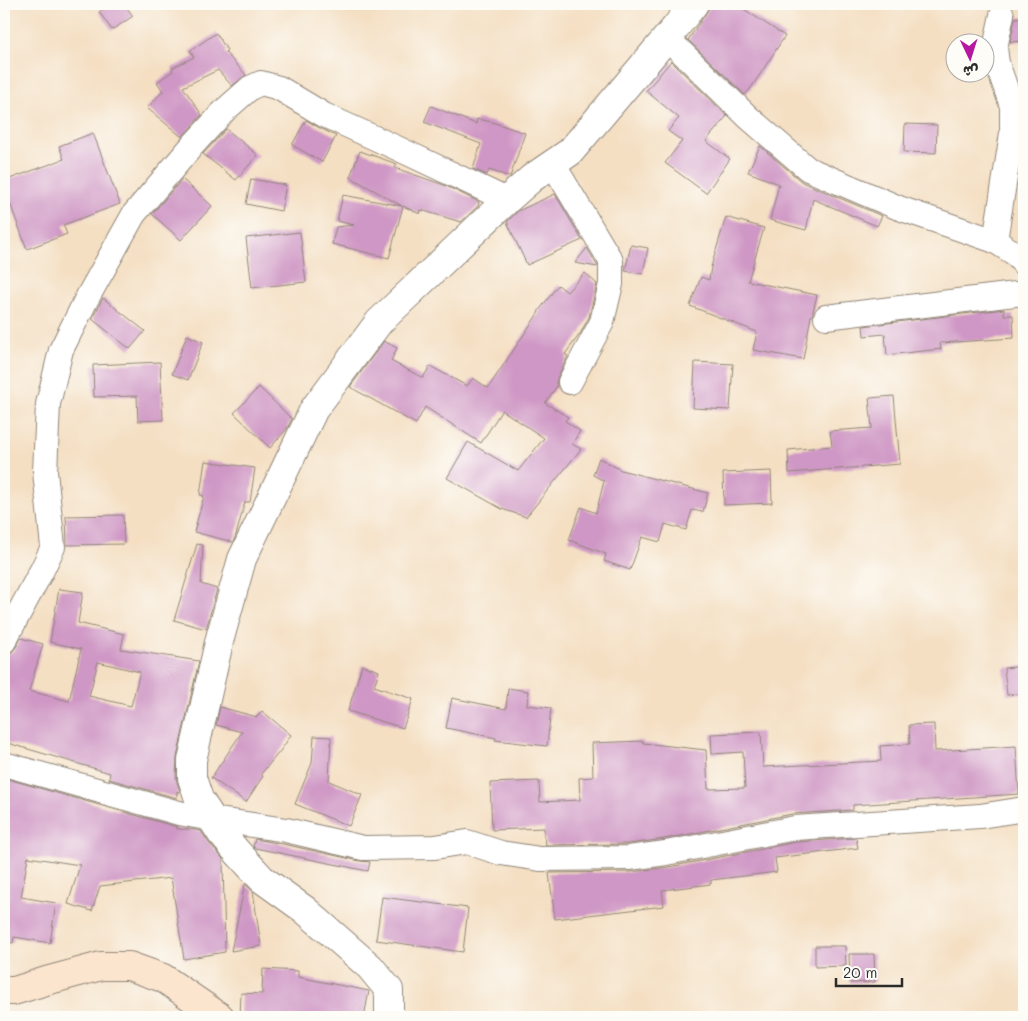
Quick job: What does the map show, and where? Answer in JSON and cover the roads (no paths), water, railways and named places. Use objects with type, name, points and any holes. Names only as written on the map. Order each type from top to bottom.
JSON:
[{"type":"main road","points":[[4,991],[14,991],[101,966],[129,966],[163,978],[220,1017]]},
{"type":"street","points":[[389,1017],[389,990],[370,967],[305,910],[262,879],[221,833],[199,799],[192,778],[192,760],[220,638],[242,559],[314,409],[380,322],[507,200],[532,178],[570,152],[694,4]]},
{"type":"street","points":[[995,241],[1012,133],[1012,106],[997,63],[995,48],[1002,15]]},
{"type":"street","points":[[667,38],[748,117],[808,169],[899,208],[995,241],[1014,253],[1024,264]]},
{"type":"street","points":[[4,641],[53,547],[45,472],[48,404],[61,350],[86,300],[134,214],[191,147],[250,88],[261,83],[279,88],[324,115],[507,200]]},
{"type":"street","points":[[553,164],[611,261],[611,284],[602,322],[570,382]]},
{"type":"street","points":[[826,317],[1024,293]]},
{"type":"street","points":[[4,764],[179,813],[212,820],[286,830],[363,848],[435,847],[467,842],[501,853],[540,859],[629,858],[666,853],[795,828],[980,816],[1024,809]]}]
